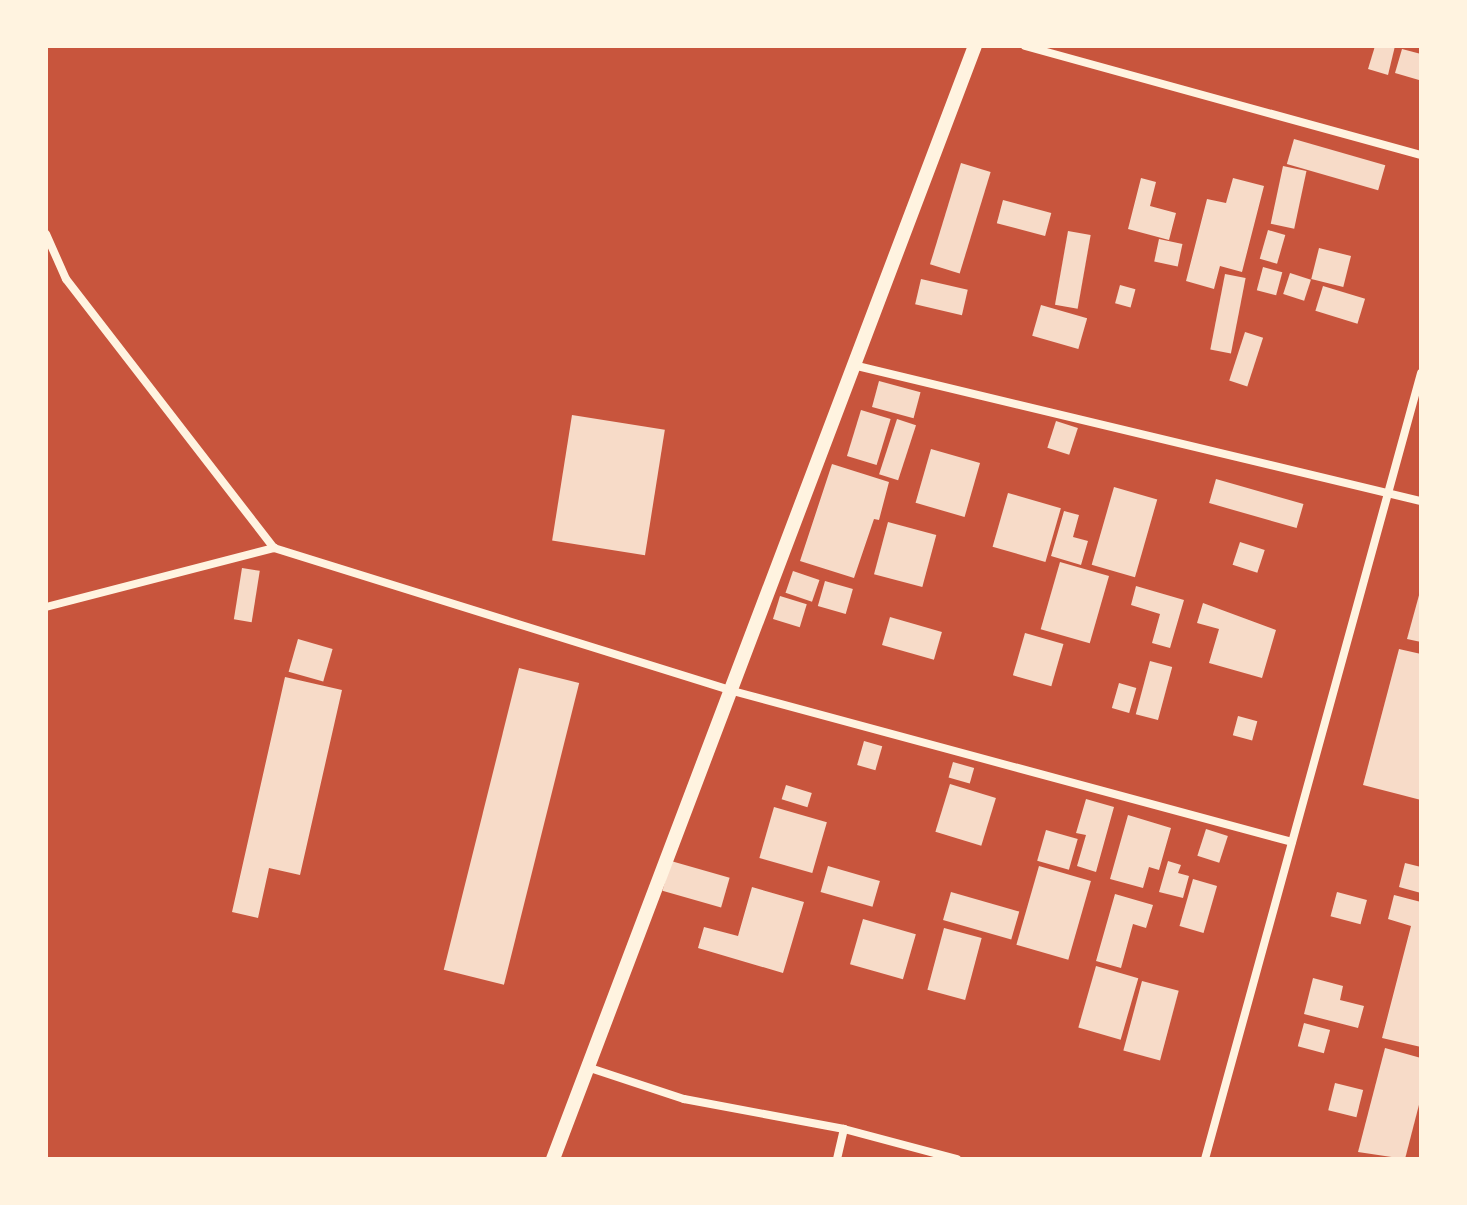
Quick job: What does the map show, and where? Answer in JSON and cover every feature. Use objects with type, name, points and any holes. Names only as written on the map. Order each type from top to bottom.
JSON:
[{"type":"street","points":[[553,1159],[975,46]]},
{"type":"street","points":[[1025,46],[1421,155]]},
{"type":"street","points":[[46,234],[66,279],[274,548]]},
{"type":"street","points":[[853,365],[1421,501]]},
{"type":"street","points":[[1205,1159],[1421,373]]},
{"type":"street","points":[[46,607],[274,548],[729,690],[1292,842]]},
{"type":"street","points":[[587,1067],[684,1099],[844,1129],[957,1159]]},
{"type":"street","points":[[837,1159],[844,1129]]},
{"type":"building","points":[[1375,46],[1395,46],[1388,75],[1368,69]]},
{"type":"building","points":[[1402,49],[1421,54],[1419,80],[1395,73]]},
{"type":"building","points":[[1294,139],[1385,165],[1378,190],[1287,164]]},
{"type":"building","points":[[961,163],[991,172],[960,273],[930,264]]},
{"type":"building","points":[[1283,166],[1306,171],[1294,229],[1271,224]]},
{"type":"building","points":[[1141,178],[1156,182],[1150,206],[1176,213],[1169,240],[1128,229]]},
{"type":"building","points":[[1233,178],[1264,186],[1242,272],[1220,266],[1214,289],[1186,281],[1207,199],[1226,203]]},
{"type":"building","points":[[1003,200],[1051,213],[1045,236],[997,223]]},
{"type":"building","points":[[1268,230],[1285,235],[1277,264],[1260,259]]},
{"type":"building","points":[[1068,231],[1091,235],[1078,309],[1055,305]]},
{"type":"building","points":[[1159,239],[1182,244],[1178,266],[1154,261]]},
{"type":"building","points":[[1319,248],[1351,256],[1343,287],[1311,279]]},
{"type":"building","points":[[1263,267],[1282,272],[1276,295],[1257,290]]},
{"type":"building","points":[[1290,273],[1311,280],[1304,301],[1283,294]]},
{"type":"building","points":[[1225,274],[1246,278],[1231,354],[1210,350]]},
{"type":"building","points":[[921,279],[968,290],[962,315],[915,304]]},
{"type":"building","points":[[1120,285],[1135,289],[1131,307],[1115,303]]},
{"type":"building","points":[[1323,286],[1365,299],[1357,324],[1315,311]]},
{"type":"building","points":[[1041,305],[1087,318],[1078,349],[1032,336]]},
{"type":"building","points":[[1245,332],[1263,338],[1247,386],[1229,381]]},
{"type":"building","points":[[879,381],[921,392],[914,418],[872,407]]},
{"type":"building","points":[[861,410],[891,419],[877,465],[847,456]]},
{"type":"building","points":[[572,415],[665,430],[645,555],[552,540]]},
{"type":"building","points":[[897,419],[916,425],[898,480],[879,474]]},
{"type":"building","points":[[1056,421],[1078,428],[1069,455],[1047,448]]},
{"type":"building","points":[[931,449],[980,463],[965,517],[916,503]]},
{"type":"building","points":[[832,464],[889,482],[879,520],[874,519],[854,578],[800,561]]},
{"type":"building","points":[[1216,479],[1303,504],[1297,528],[1209,503]]},
{"type":"building","points":[[1114,487],[1157,499],[1135,577],[1092,565]]},
{"type":"building","points":[[1008,493],[1061,508],[1045,562],[993,547]]},
{"type":"building","points":[[1064,511],[1079,515],[1073,537],[1088,541],[1081,565],[1051,556]]},
{"type":"building","points":[[888,522],[936,535],[922,587],[874,574]]},
{"type":"building","points":[[1240,542],[1265,550],[1257,573],[1233,565]]},
{"type":"building","points":[[1060,562],[1109,576],[1090,643],[1041,629]]},
{"type":"building","points":[[242,568],[260,571],[252,622],[234,619]]},
{"type":"building","points":[[793,571],[819,580],[812,602],[786,593]]},
{"type":"building","points":[[825,581],[853,589],[846,614],[818,606]]},
{"type":"building","points":[[1136,586],[1184,600],[1170,648],[1152,643],[1160,614],[1131,605]]},
{"type":"building","points":[[1421,588],[1421,642],[1407,639]]},
{"type":"building","points":[[780,596],[807,604],[800,627],[773,619]]},
{"type":"building","points":[[1203,603],[1276,630],[1262,678],[1209,663],[1219,629],[1197,623]]},
{"type":"building","points":[[890,617],[942,632],[934,660],[882,645]]},
{"type":"building","points":[[1025,633],[1063,644],[1051,686],[1013,675]]},
{"type":"building","points":[[298,639],[333,649],[323,682],[289,672]]},
{"type":"building","points":[[1399,649],[1421,654],[1421,800],[1363,785]]},
{"type":"building","points":[[1150,661],[1172,667],[1158,720],[1136,714]]},
{"type":"building","points":[[519,668],[579,683],[504,985],[444,970]]},
{"type":"building","points":[[285,677],[342,690],[300,875],[269,868],[258,918],[232,912]]},
{"type":"building","points":[[1119,683],[1136,688],[1129,713],[1112,708]]},
{"type":"building","points":[[1238,716],[1257,721],[1252,740],[1233,735]]},
{"type":"building","points":[[864,741],[882,746],[875,770],[857,765]]},
{"type":"building","points":[[953,762],[974,768],[970,783],[949,777]]},
{"type":"building","points":[[950,784],[996,798],[981,846],[935,832]]},
{"type":"building","points":[[786,785],[812,793],[807,807],[782,799]]},
{"type":"building","points":[[1086,799],[1114,807],[1096,872],[1077,866],[1086,835],[1076,833]]},
{"type":"building","points":[[774,807],[827,822],[812,873],[759,858]]},
{"type":"building","points":[[1128,815],[1171,828],[1159,870],[1149,867],[1143,888],[1110,879]]},
{"type":"building","points":[[1206,829],[1228,836],[1219,863],[1197,856]]},
{"type":"building","points":[[1046,830],[1078,839],[1069,870],[1037,861]]},
{"type":"building","points":[[671,861],[730,878],[721,908],[662,891]]},
{"type":"building","points":[[1168,861],[1181,865],[1178,873],[1189,876],[1183,898],[1159,892]]},
{"type":"building","points":[[1405,863],[1421,867],[1421,893],[1399,887]]},
{"type":"building","points":[[828,866],[880,881],[872,907],[821,892]]},
{"type":"building","points":[[1039,866],[1091,881],[1068,960],[1016,945]]},
{"type":"building","points":[[1193,879],[1217,886],[1204,933],[1179,926]]},
{"type":"building","points":[[752,887],[804,902],[783,973],[698,948],[704,927],[738,936]]},
{"type":"building","points":[[951,892],[1019,912],[1011,939],[943,920]]},
{"type":"building","points":[[1337,892],[1367,900],[1360,924],[1331,916]]},
{"type":"building","points":[[1115,894],[1153,905],[1146,928],[1133,924],[1121,968],[1096,961]]},
{"type":"building","points":[[1394,895],[1421,902],[1421,1047],[1382,1038],[1411,926],[1388,919]]},
{"type":"building","points":[[863,919],[916,934],[903,979],[850,964]]},
{"type":"building","points":[[944,928],[982,938],[965,1000],[927,990]]},
{"type":"building","points":[[1096,966],[1138,978],[1121,1040],[1078,1028]]},
{"type":"building","points":[[1313,978],[1343,986],[1340,1000],[1364,1006],[1358,1028],[1304,1014]]},
{"type":"building","points":[[1142,981],[1179,991],[1160,1060],[1123,1051]]},
{"type":"building","points":[[1304,1023],[1330,1030],[1324,1053],[1298,1046]]},
{"type":"building","points":[[1385,1048],[1421,1058],[1421,1097],[1405,1159],[1358,1152]]},
{"type":"building","points":[[1335,1083],[1363,1090],[1356,1117],[1328,1110]]}]
